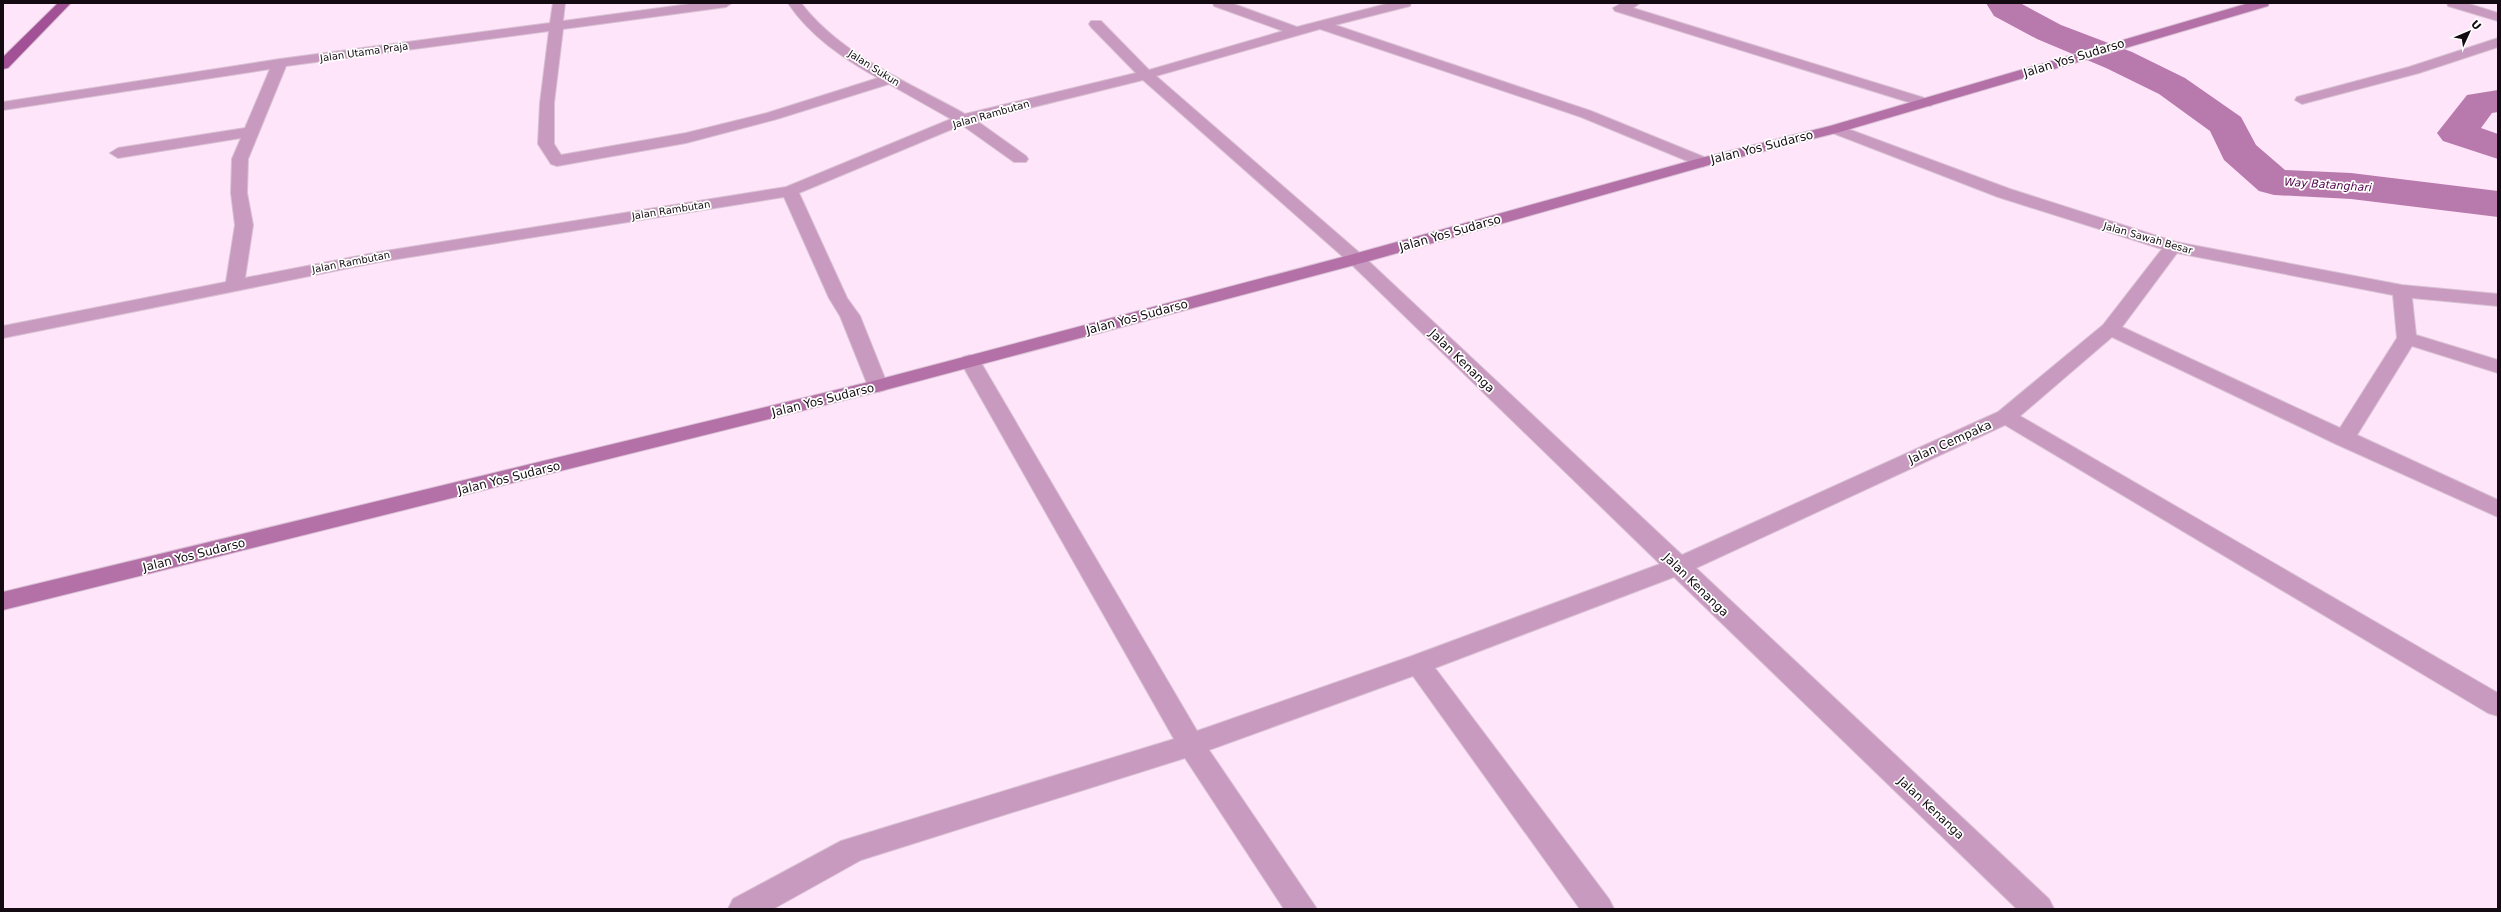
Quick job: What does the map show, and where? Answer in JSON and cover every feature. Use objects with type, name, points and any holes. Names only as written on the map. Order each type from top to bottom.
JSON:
[{"type":"main road","points":[[3,65],[65,3]]},
{"type":"street","points":[[559,3],[558,27],[547,103],[548,128],[546,144],[557,161],[686,138],[772,116],[890,79]]},
{"type":"street","name":"Jalan Utama Praja","points":[[3,106],[280,63],[558,27],[726,3]]},
{"type":"street","name":"Jalan Sukun","points":[[794,3],[803,18],[838,45],[890,79],[964,119],[1020,159]]},
{"type":"street","points":[[1219,3],[1296,31]]},
{"type":"street","name":"Jalan Rambutan","points":[[3,332],[235,284],[379,257],[790,191],[964,119],[1146,75],[1296,31],[1405,3]]},
{"type":"street","points":[[1634,3],[1614,6],[1687,27],[1926,103]]},
{"type":"street","name":"Jalan Yos Sudarso","points":[[3,602],[878,386],[970,360],[1356,259],[1703,162],[1835,129],[2262,3]]},
{"type":"street","points":[[2453,3],[2498,17]]},
{"type":"street","name":"Jalan Kenanga","points":[[1096,24],[1146,75],[1356,259],[1676,567],[2038,909]]},
{"type":"street","points":[[1322,25],[1586,114],[1703,162]]},
{"type":"street","points":[[2302,100],[2414,70],[2498,42]]},
{"type":"street","points":[[235,284],[244,225],[239,193],[240,159],[280,63]]},
{"type":"street","name":"Jalan Sawah Besar","points":[[1835,129],[2004,193],[2173,248],[2402,291],[2498,300]]},
{"type":"street","points":[[118,152],[251,132]]},
{"type":"street","points":[[790,191],[838,298],[850,316],[878,386]]},
{"type":"street","name":"Jalan Cempaka","points":[[744,909],[852,850],[1191,745],[1418,664],[1676,567],[2006,417],[2110,329],[2173,248]]},
{"type":"street","points":[[2344,439],[2407,338],[2402,291]]},
{"type":"street","points":[[2110,329],[2344,439],[2498,509]]},
{"type":"street","points":[[2407,338],[2498,367]]},
{"type":"street","points":[[970,360],[1191,745],[1301,909]]},
{"type":"street","points":[[2006,417],[2498,706]]},
{"type":"street","points":[[1418,664],[1598,909]]},
{"type":"waterway","name":"Way Batanghari","points":[[2002,3],[2006,9],[2049,32],[2119,60],[2172,86],[2227,125],[2238,151],[2274,182],[2351,186],[2498,204]]},
{"type":"waterway","name":"Way Batanghari","points":[[2498,101],[2480,103],[2457,133],[2498,147]]}]
